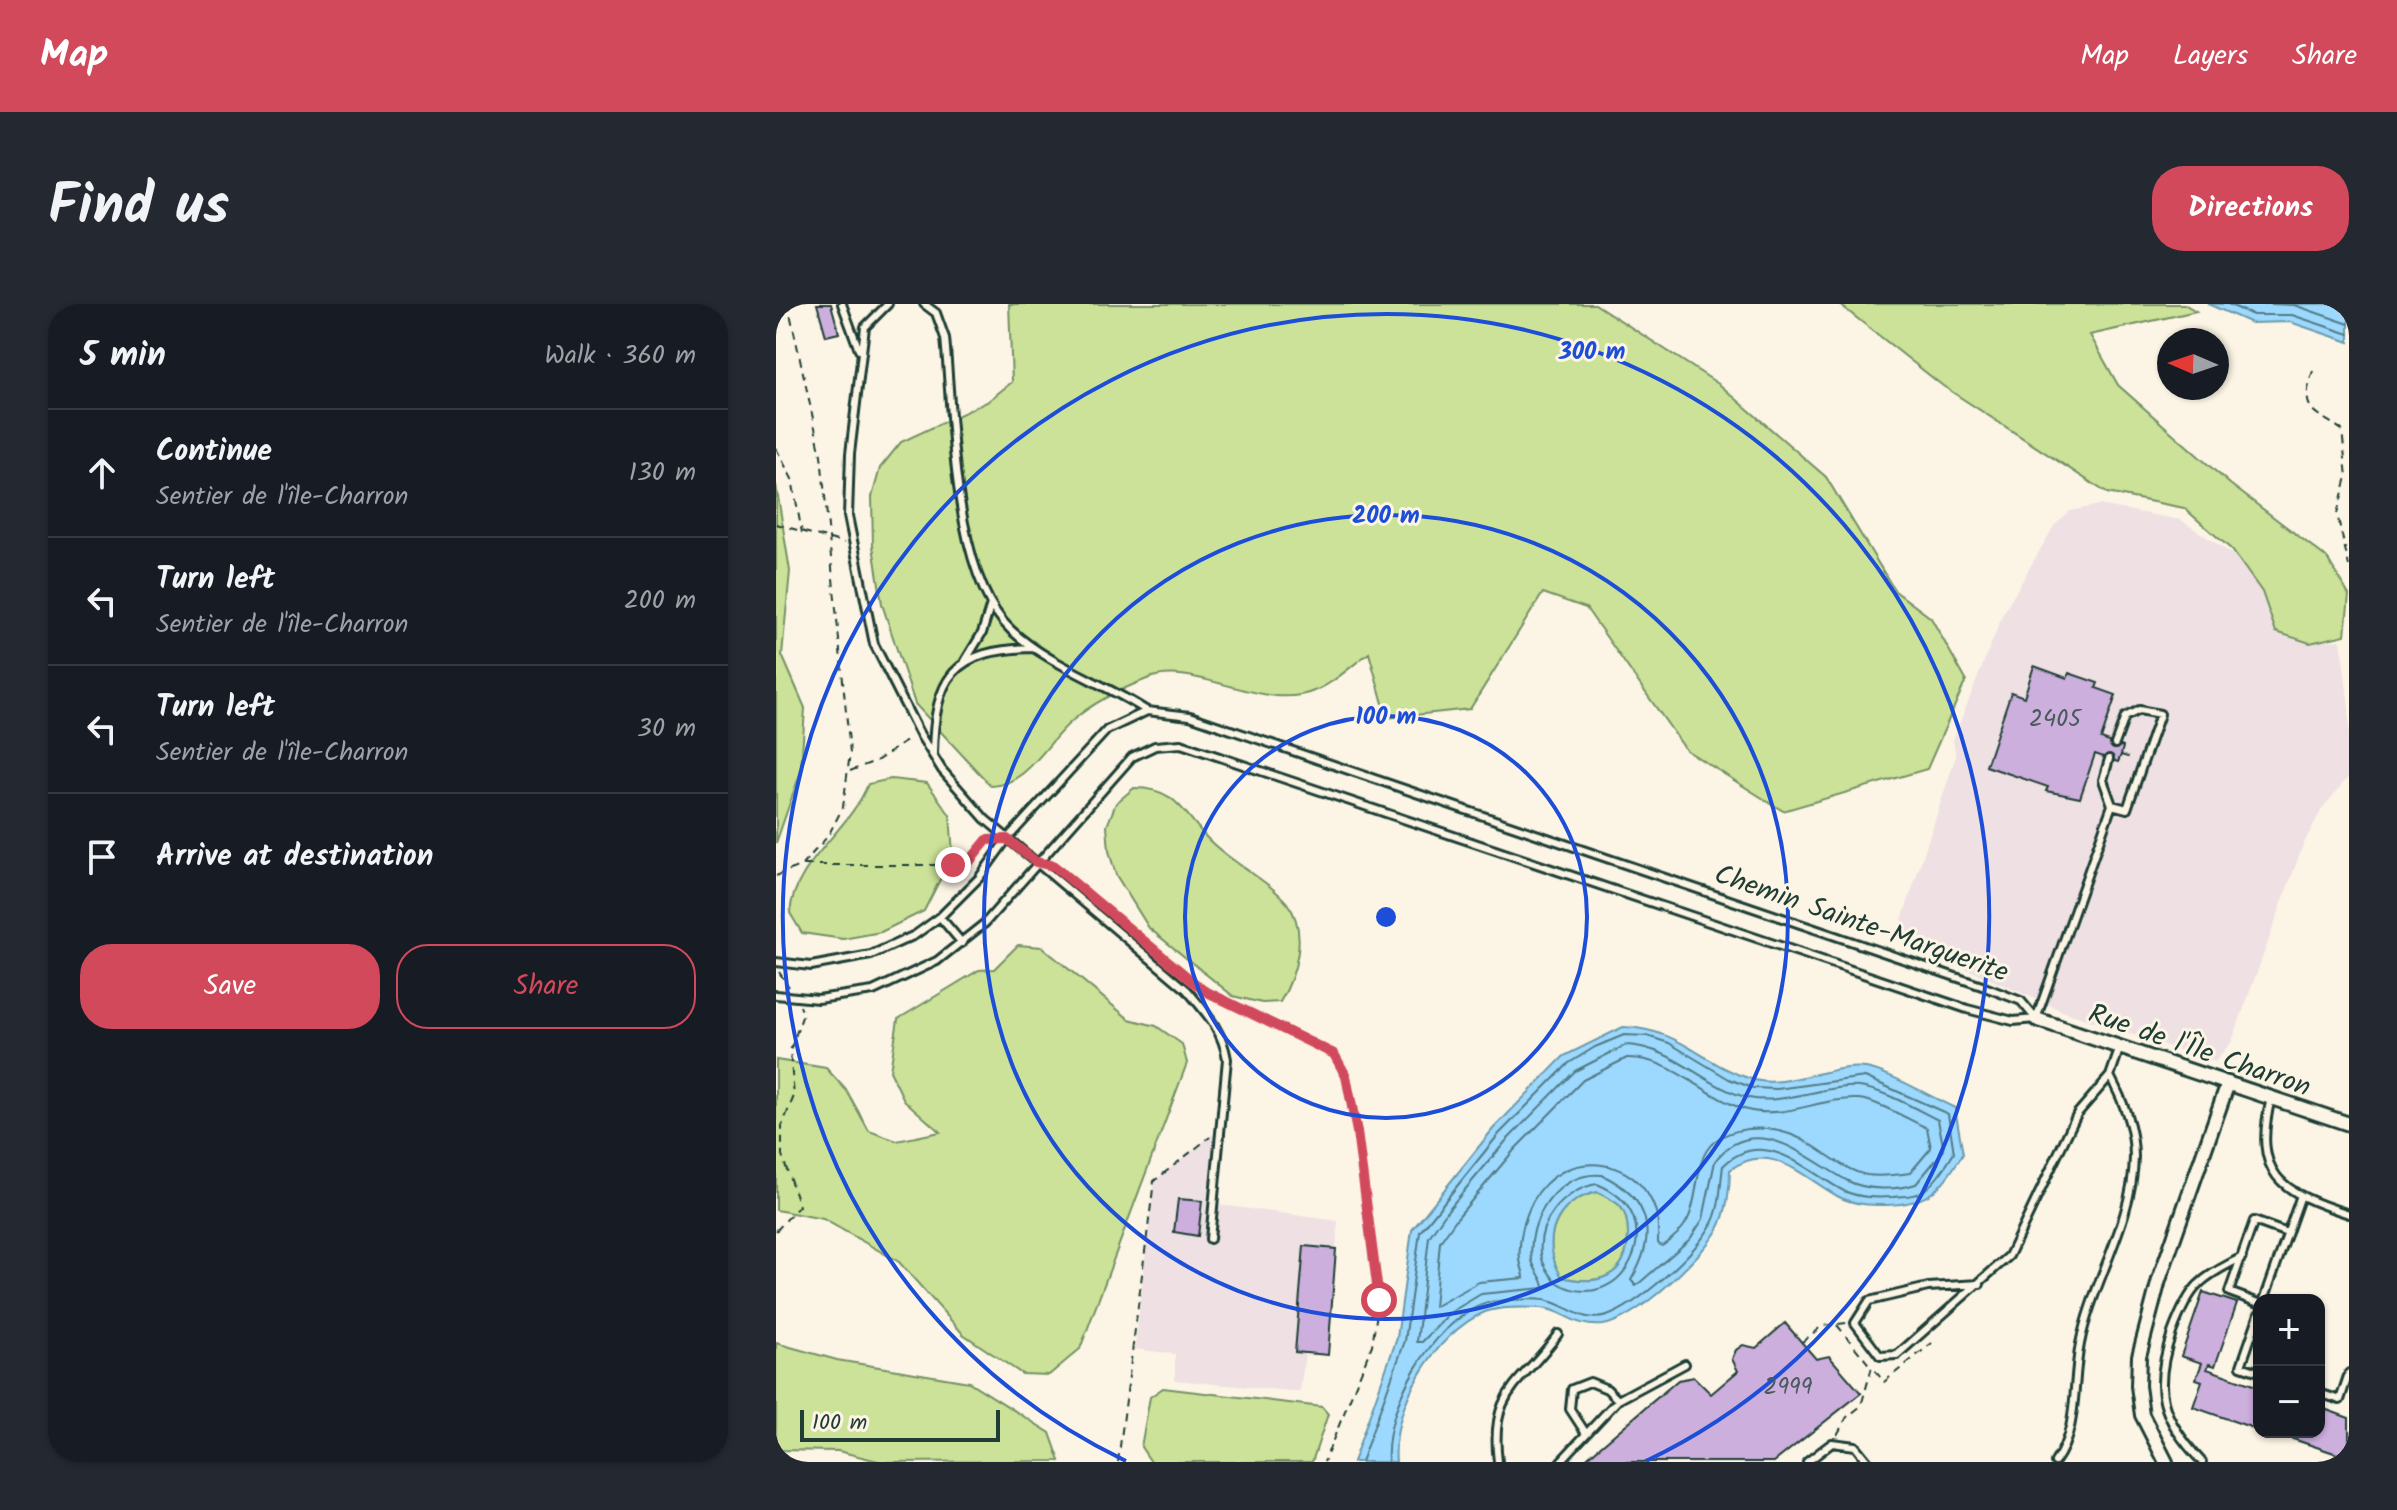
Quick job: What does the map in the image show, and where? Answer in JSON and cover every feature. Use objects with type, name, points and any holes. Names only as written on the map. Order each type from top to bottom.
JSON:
[{"type":"street","name":"Rue de l'Île Charron","points":[[2036,1019],[2349,1124]]},
{"type":"street","points":[[2166,1462],[2153,1443],[2142,1415],[2138,1386],[2139,1356],[2163,1267],[2228,1083]]},
{"type":"lane","points":[[842,304],[860,353]]},
{"type":"lane","points":[[888,304],[865,327],[850,454],[848,516],[874,644],[919,733],[985,819],[1187,990],[1215,1023],[1223,1038],[1227,1059],[1217,1131],[1210,1239]]},
{"type":"lane","points":[[924,304],[936,313]]},
{"type":"lane","points":[[933,304],[945,338],[962,514],[977,574],[991,604],[1009,629],[1034,648],[1147,711]]},
{"type":"lane","points":[[933,755],[937,700],[947,677],[965,661],[982,633],[991,604]]},
{"type":"lane","points":[[965,661],[986,652],[1034,648]]},
{"type":"lane","points":[[2112,805],[2127,809],[2160,714],[2139,710],[2125,717],[2115,744]]},
{"type":"lane","points":[[776,965],[811,966],[871,955],[915,935],[940,917],[979,878],[1007,839],[1107,730],[1147,711]]},
{"type":"lane","name":"Chemin Sainte-Marguerite","points":[[1147,711],[1190,716],[1881,950],[2021,1001],[2036,1019]]},
{"type":"lane","name":"Chemin Sainte-Marguerite","points":[[776,995],[818,999],[873,991],[937,961],[985,923],[1132,757],[1155,746],[1181,744],[1967,1009],[2013,1021],[2036,1019]]},
{"type":"lane","points":[[2036,1019],[2112,805],[2103,780],[2109,759]]},
{"type":"lane","points":[[940,917],[962,943]]},
{"type":"lane","points":[[1980,1284],[1928,1287],[1869,1301],[1855,1323],[1880,1356],[1897,1355],[1980,1284],[2009,1256],[2077,1114],[2110,1076],[2120,1047]]},
{"type":"lane","points":[[2055,1462],[2071,1432],[2081,1339],[2124,1210],[2134,1158],[2124,1104],[2110,1076]]},
{"type":"lane","points":[[2271,1098],[2262,1132],[2272,1171],[2300,1198],[2349,1214]]},
{"type":"lane","points":[[2265,1294],[2300,1198]]},
{"type":"lane","points":[[2253,1299],[2229,1292],[2254,1221],[2287,1233]]},
{"type":"lane","points":[[2202,1462],[2167,1414],[2160,1387],[2161,1364],[2177,1318],[2198,1284],[2242,1257]]},
{"type":"lane","points":[[2253,1331],[2241,1366],[2253,1370]]},
{"type":"lane","points":[[1498,1462],[1494,1430],[1504,1399],[1558,1334]]},
{"type":"lane","points":[[1560,1462],[1618,1400],[1685,1364]]},
{"type":"lane","points":[[2325,1395],[2340,1400],[2349,1373]]},
{"type":"lane","points":[[1585,1432],[1570,1409],[1572,1389],[1580,1383],[1590,1382],[1607,1389],[1618,1400]]},
{"type":"lane","points":[[1807,1462],[1832,1443],[1855,1446],[1868,1462]]},
{"type":"path","points":[[788,304],[821,455],[850,753],[843,807],[828,836],[802,865]]},
{"type":"path","points":[[2313,371],[2308,388],[2310,408],[2319,419],[2342,430],[2347,477],[2337,514],[2349,566]]},
{"type":"path","points":[[776,448],[792,479],[802,533]]},
{"type":"path","points":[[776,524],[853,545]]},
{"type":"path","points":[[848,772],[878,760],[919,733]]},
{"type":"path","points":[[2121,755],[2138,760]]},
{"type":"path","points":[[776,876],[802,865],[953,865],[969,862],[987,840],[1007,839]]},
{"type":"path","points":[[776,965],[803,1014],[790,1051],[794,1096],[782,1126],[782,1155],[799,1206],[776,1231]]},
{"type":"path","points":[[1191,980],[1224,1001],[1314,1041],[1334,1054],[1346,1076],[1357,1132],[1379,1300],[1372,1345],[1324,1462]]},
{"type":"path","points":[[1118,1462],[1154,1181],[1217,1131]]},
{"type":"path","points":[[1802,1342],[1822,1326],[1855,1323]]},
{"type":"path","points":[[1837,1324],[1884,1382],[1932,1343]]},
{"type":"path","points":[[1832,1443],[1847,1417],[1861,1406],[1872,1367]]},
{"type":"shaded area","points":[[2099,505],[2181,520],[2250,566],[2281,629],[2293,639],[2308,642],[2341,640],[2349,709],[2349,776],[2322,809],[2303,845],[2232,1041],[2215,1062],[2065,1012],[1896,938],[1956,756],[1953,740],[2003,614],[2054,526],[2070,511]]},
{"type":"shaded area","points":[[1217,1131],[1213,1204],[1338,1221],[1328,1355],[1305,1353],[1300,1392],[1175,1380],[1175,1354],[1135,1349],[1154,1181]],"holes":[[[1178,1199],[1202,1201],[1198,1235],[1174,1232]]]},
{"type":"green space","points":[[1009,304],[1595,304],[1720,385],[1826,477],[1895,591],[1931,618],[1966,680],[1927,769],[1783,811],[1686,750],[1586,608],[1543,593],[1470,709],[1387,718],[1369,653],[1328,684],[1294,696],[1273,696],[1207,680],[1166,675],[1127,687],[1090,707],[1063,729],[1036,761],[1016,778],[991,786],[915,704],[882,604],[873,546],[872,497],[880,468],[901,442],[987,402],[1012,382]]},
{"type":"green space","points":[[1839,304],[2184,304],[2196,311],[2090,335],[2118,385],[2230,484],[2327,558],[2349,595],[2345,635],[2310,643],[2276,632],[2262,592],[2232,550],[2184,508],[2107,493],[1943,386]]},
{"type":"green space","points":[[776,484],[790,571],[782,655],[805,708],[801,771],[776,843]]},
{"type":"green space","points":[[891,779],[927,783],[950,815],[953,854],[924,911],[881,932],[843,939],[802,933],[790,913],[801,878],[860,801],[868,784]]},
{"type":"green space","points":[[1134,788],[1161,792],[1178,804],[1219,849],[1270,886],[1287,903],[1294,914],[1299,940],[1295,967],[1280,1002],[1262,1003],[1233,996],[1149,928],[1116,875],[1109,851],[1107,826],[1116,803]]},
{"type":"green space","points":[[1018,945],[1042,947],[1129,1019],[1156,1026],[1182,1044],[1187,1063],[1080,1349],[1049,1375],[1022,1374],[963,1334],[899,1262],[823,1219],[776,1210],[776,1060],[826,1068],[847,1091],[869,1131],[897,1141],[940,1132],[904,1100],[890,1071],[898,1019],[979,970],[994,969]]},
{"type":"green space","points":[[1597,1192],[1617,1203],[1625,1215],[1628,1235],[1623,1261],[1608,1276],[1598,1279],[1561,1277],[1552,1250],[1555,1224],[1571,1204]]},
{"type":"green space","points":[[776,1343],[837,1360],[969,1382],[1050,1433],[1060,1461],[882,1462],[838,1451],[776,1450]]},
{"type":"green space","points":[[1163,1388],[1322,1407],[1328,1414],[1312,1462],[1151,1462],[1141,1447],[1150,1397]]},
{"type":"water","points":[[2208,304],[2349,304],[2349,342],[2290,322],[2251,323]]},
{"type":"water","points":[[1623,1027],[1643,1029],[1676,1040],[1751,1079],[1779,1081],[1853,1067],[1875,1070],[1955,1108],[1963,1154],[1940,1185],[1924,1198],[1887,1205],[1845,1200],[1800,1172],[1773,1160],[1759,1158],[1745,1161],[1730,1170],[1724,1216],[1710,1241],[1683,1271],[1649,1300],[1617,1321],[1603,1325],[1584,1324],[1540,1308],[1504,1308],[1485,1312],[1449,1337],[1420,1375],[1401,1418],[1396,1462],[1353,1462],[1397,1338],[1412,1230],[1493,1129],[1564,1056]],"holes":[[[1597,1192],[1617,1203],[1625,1215],[1628,1235],[1623,1261],[1608,1276],[1598,1279],[1562,1277],[1552,1250],[1555,1224],[1571,1204]]]},
{"type":"building","points":[[817,304],[831,304],[839,333],[826,336]]},
{"type":"building","points":[[2034,666],[2067,678],[2069,673],[2098,683],[2096,688],[2116,695],[2101,739],[2123,747],[2121,755],[2118,762],[2095,754],[2080,798],[2046,791],[2048,787],[1986,766],[2011,692],[2024,697]]},
{"type":"building","points":[[1178,1199],[1202,1201],[1198,1236],[1174,1232]]},
{"type":"building","points":[[1304,1246],[1336,1249],[1328,1355],[1295,1352]]},
{"type":"building","points":[[2203,1292],[2237,1303],[2215,1366],[2209,1364],[2207,1369],[2253,1385],[2253,1428],[2193,1407],[2202,1381],[2196,1379],[2202,1363],[2181,1356]]},
{"type":"building","points":[[1785,1323],[1816,1359],[1829,1356],[1861,1393],[1774,1462],[1582,1462],[1678,1380],[1694,1377],[1711,1394],[1738,1371],[1732,1359],[1736,1350],[1743,1345],[1756,1348]]},
{"type":"building","points":[[2325,1409],[2349,1418],[2349,1458],[2290,1438],[2325,1438]]},
{"type":"route","points":[[953,865],[969,862],[987,840],[1007,839],[1036,862],[1054,866],[1203,990],[1314,1041],[1334,1054],[1346,1076],[1357,1132],[1379,1300]]}]
